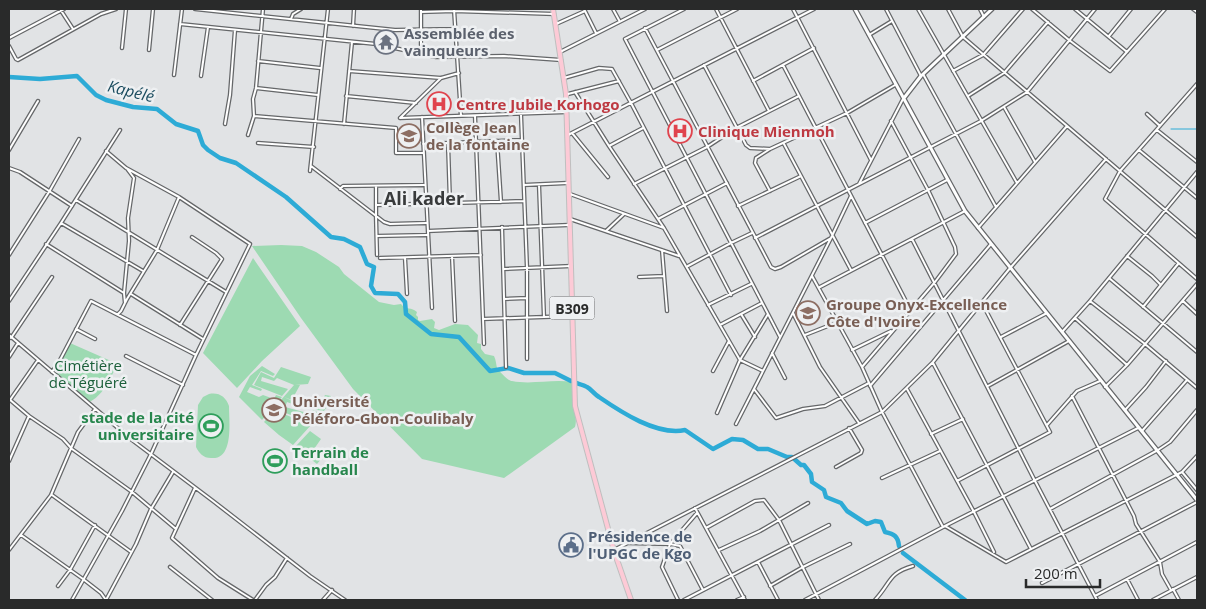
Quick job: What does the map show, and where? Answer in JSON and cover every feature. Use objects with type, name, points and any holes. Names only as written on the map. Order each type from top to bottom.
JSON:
[{"type":"main road","name":"B309","points":[[553,9],[562,60],[570,134],[569,183],[575,406],[614,550],[631,600]]},
{"type":"main road","points":[[854,9],[965,211],[1197,500]]},
{"type":"main road","points":[[904,98],[922,75],[992,9]]},
{"type":"street","points":[[9,38],[62,9],[73,30]]},
{"type":"street","points":[[9,46],[18,60],[101,14],[116,9]]},
{"type":"street","points":[[122,48],[126,9]]},
{"type":"street","points":[[149,50],[153,9]]},
{"type":"street","points":[[174,75],[182,9]]},
{"type":"street","points":[[195,9],[394,30],[455,30]]},
{"type":"street","points":[[248,135],[254,116],[253,99],[256,88],[262,9]]},
{"type":"street","points":[[291,19],[293,14],[301,9]]},
{"type":"street","points":[[310,171],[328,9]]},
{"type":"street","points":[[353,26],[354,9]]},
{"type":"street","points":[[613,9],[620,21]]},
{"type":"street","points":[[560,52],[645,9]]},
{"type":"street","points":[[684,9],[625,39],[780,338]]},
{"type":"street","points":[[716,9],[769,111]]},
{"type":"street","points":[[657,50],[737,9]]},
{"type":"street","points":[[793,9],[871,160]]},
{"type":"street","points":[[608,177],[570,134],[814,9]]},
{"type":"street","points":[[886,9],[996,208]]},
{"type":"street","points":[[918,9],[1017,183]]},
{"type":"street","points":[[948,9],[962,37],[1197,237]]},
{"type":"street","points":[[980,9],[984,17]]},
{"type":"street","points":[[953,71],[983,55],[1023,9]]},
{"type":"street","points":[[1032,9],[1109,71],[1112,70],[1165,9]]},
{"type":"street","points":[[1075,9],[1127,52]]},
{"type":"street","points":[[755,238],[981,121],[1027,92],[1095,9]]},
{"type":"street","points":[[1109,36],[1131,9]]},
{"type":"street","points":[[1193,9],[1197,12]]},
{"type":"street","points":[[421,54],[421,10],[554,14]]},
{"type":"street","points":[[454,10],[461,116]]},
{"type":"street","points":[[556,24],[585,10],[596,33]]},
{"type":"street","points":[[868,35],[892,20]]},
{"type":"street","points":[[968,96],[1004,73],[1048,21]]},
{"type":"street","points":[[180,24],[376,44],[436,57],[504,56],[562,60]]},
{"type":"street","points":[[201,76],[208,27]]},
{"type":"street","points":[[645,28],[771,267],[775,269],[831,238]]},
{"type":"street","points":[[225,124],[230,95],[235,30]]},
{"type":"street","points":[[344,124],[352,42]]},
{"type":"street","points":[[753,81],[814,48]]},
{"type":"street","points":[[258,61],[321,68]]},
{"type":"street","points":[[704,65],[746,145],[750,148],[770,149]]},
{"type":"street","points":[[783,65],[910,309]]},
{"type":"street","points":[[564,78],[590,70],[612,69],[731,295]]},
{"type":"street","points":[[349,71],[441,78],[459,72]]},
{"type":"street","points":[[441,78],[400,118],[567,112]]},
{"type":"street","points":[[566,94],[619,82]]},
{"type":"street","points":[[770,190],[755,160],[770,149],[847,113],[896,85]]},
{"type":"street","points":[[1197,85],[1120,171],[1105,198],[1197,279]]},
{"type":"street","points":[[256,88],[318,95]]},
{"type":"street","points":[[575,92],[688,266],[740,360],[763,371]]},
{"type":"street","points":[[346,96],[416,103]]},
{"type":"street","points":[[634,184],[664,167],[707,147],[736,128],[799,96]]},
{"type":"street","points":[[859,184],[904,98]]},
{"type":"street","points":[[9,150],[38,101]]},
{"type":"street","points":[[1004,107],[1035,162]]},
{"type":"street","points":[[1147,114],[1160,126]]},
{"type":"street","points":[[522,115],[527,268],[526,359]]},
{"type":"street","points":[[254,116],[396,128],[396,152],[424,153]]},
{"type":"street","points":[[475,116],[484,344]]},
{"type":"street","points":[[422,118],[432,308]]},
{"type":"street","points":[[862,368],[910,309],[935,282],[956,254],[955,247],[944,222],[891,121]]},
{"type":"street","points":[[978,228],[1067,126]]},
{"type":"street","points":[[609,146],[644,128]]},
{"type":"street","points":[[9,301],[120,130]]},
{"type":"street","points":[[1157,130],[1197,162]]},
{"type":"street","points":[[9,255],[50,192],[79,140]]},
{"type":"street","points":[[497,140],[501,202]]},
{"type":"street","points":[[423,144],[522,140]]},
{"type":"street","points":[[448,142],[450,204]]},
{"type":"street","points":[[258,143],[314,147]]},
{"type":"street","points":[[784,143],[851,270]]},
{"type":"street","points":[[1138,150],[1197,198]]},
{"type":"street","points":[[106,151],[126,168],[134,178],[128,218],[125,303]]},
{"type":"street","points":[[614,550],[882,412],[933,362],[1011,267],[1106,159]]},
{"type":"street","points":[[311,166],[376,216],[390,224],[427,223]]},
{"type":"street","points":[[9,168],[20,172],[72,206]]},
{"type":"street","points":[[72,600],[151,454],[196,355],[250,244],[178,197],[126,168]]},
{"type":"street","points":[[1062,332],[1197,172]]},
{"type":"street","points":[[738,206],[801,176]]},
{"type":"street","points":[[865,223],[948,179]]},
{"type":"street","points":[[524,185],[569,183]]},
{"type":"street","points":[[658,219],[727,183]]},
{"type":"street","points":[[340,189],[342,186],[425,185]]},
{"type":"street","points":[[540,185],[544,316]]},
{"type":"street","points":[[376,186],[377,255]]},
{"type":"street","points":[[570,194],[664,228]]},
{"type":"street","points":[[736,424],[851,196]]},
{"type":"street","points":[[118,314],[122,311],[157,250],[178,197]]},
{"type":"street","points":[[76,200],[226,292]]},
{"type":"street","points":[[377,205],[524,201]]},
{"type":"street","points":[[820,287],[965,211]]},
{"type":"street","points":[[606,230],[625,214]]},
{"type":"street","points":[[570,219],[680,256]]},
{"type":"street","points":[[61,223],[144,272]]},
{"type":"street","points":[[427,231],[570,225]]},
{"type":"street","points":[[502,227],[506,367]]},
{"type":"street","points":[[688,266],[752,233]]},
{"type":"street","points":[[376,236],[427,235]]},
{"type":"street","points":[[180,325],[222,260],[216,252],[192,238]]},
{"type":"street","points":[[912,239],[1097,600]]},
{"type":"street","points":[[46,244],[124,293]]},
{"type":"street","points":[[870,386],[991,244]]},
{"type":"street","points":[[662,250],[667,311]]},
{"type":"street","points":[[452,256],[455,321]]},
{"type":"street","points":[[380,258],[481,256]]},
{"type":"street","points":[[1127,256],[1161,285]]},
{"type":"street","points":[[405,258],[407,294]]},
{"type":"street","points":[[1143,307],[1179,264]]},
{"type":"street","points":[[504,269],[571,266]]},
{"type":"street","points":[[639,277],[664,276]]},
{"type":"street","points":[[812,276],[820,287],[862,368],[909,466],[944,527],[995,554],[1006,562],[1182,472],[1197,456]]},
{"type":"street","points":[[11,338],[52,277]]},
{"type":"street","points":[[1109,278],[1197,352]]},
{"type":"street","points":[[708,305],[752,283]]},
{"type":"street","points":[[1106,387],[1164,324],[1197,284]]},
{"type":"street","points":[[131,294],[204,340]]},
{"type":"street","points":[[504,299],[527,298]]},
{"type":"street","points":[[52,372],[91,301],[196,355]]},
{"type":"street","points":[[1090,301],[1197,388]]},
{"type":"street","points":[[1183,301],[1197,314]]},
{"type":"street","points":[[720,325],[762,303]]},
{"type":"street","points":[[956,481],[1050,432],[982,303]]},
{"type":"street","points":[[793,313],[820,367],[859,424]]},
{"type":"street","points":[[1001,337],[1047,313]]},
{"type":"street","points":[[740,314],[755,337]]},
{"type":"street","points":[[716,413],[740,360],[768,314]]},
{"type":"street","points":[[483,319],[572,316]]},
{"type":"street","points":[[1075,318],[1127,365]]},
{"type":"street","points":[[805,336],[838,322]]},
{"type":"street","points":[[76,329],[95,339]]},
{"type":"street","points":[[852,350],[893,330]]},
{"type":"street","points":[[9,335],[151,454],[345,600]]},
{"type":"street","points":[[713,371],[729,341]]},
{"type":"street","points":[[988,386],[1069,341]]},
{"type":"street","points":[[9,357],[18,343]]},
{"type":"street","points":[[772,353],[785,378]]},
{"type":"street","points":[[126,356],[184,385]]},
{"type":"street","points":[[38,360],[9,400],[28,416],[63,439],[72,449],[132,492],[176,529]]},
{"type":"street","points":[[1125,410],[1166,361]]},
{"type":"street","points":[[933,362],[964,419],[1002,497],[1031,549]]},
{"type":"street","points":[[805,600],[1100,447],[1141,429],[1188,380]]},
{"type":"street","points":[[1047,425],[1077,391],[1101,381]]},
{"type":"street","points":[[754,389],[776,418],[808,408],[825,406],[869,383]]},
{"type":"street","points":[[907,389],[995,554]]},
{"type":"street","points":[[1072,396],[1100,447],[1134,516],[1136,524],[1160,562],[1162,574],[1178,600]]},
{"type":"street","points":[[9,550],[51,495],[78,432],[95,409]]},
{"type":"street","points":[[1050,509],[1170,442],[1197,410]]},
{"type":"street","points":[[9,461],[28,416]]},
{"type":"street","points":[[931,434],[964,419]]},
{"type":"street","points":[[836,467],[861,453],[862,450],[849,428]]},
{"type":"street","points":[[882,478],[940,451]]},
{"type":"street","points":[[21,535],[83,579],[101,593],[106,600],[152,509],[174,471]]},
{"type":"street","points":[[1182,472],[1197,490]]},
{"type":"street","points":[[196,487],[172,538],[218,578],[254,600],[275,577],[287,558]]},
{"type":"street","points":[[51,495],[131,552]]},
{"type":"street","points":[[706,528],[755,501],[764,500],[779,520],[819,600]]},
{"type":"street","points":[[1042,582],[1141,532],[1197,500]]},
{"type":"street","points":[[719,550],[808,503]]},
{"type":"street","points":[[695,508],[745,600]]},
{"type":"street","points":[[678,600],[662,567],[670,544],[697,513]]},
{"type":"street","points":[[58,586],[70,570],[95,525]]},
{"type":"street","points":[[684,600],[829,525]]},
{"type":"street","points":[[1095,596],[1197,542]]},
{"type":"street","points":[[628,543],[680,546],[702,590]]},
{"type":"street","points":[[770,586],[850,544]]},
{"type":"street","points":[[758,562],[778,600]]},
{"type":"street","points":[[875,600],[888,585],[890,578],[900,570],[913,566]]},
{"type":"street","points":[[170,567],[212,600]]},
{"type":"street","points":[[1153,600],[1197,577]]},
{"type":"street","points":[[1127,579],[1138,600]]},
{"type":"street","points":[[323,600],[332,590]]},
{"type":"street","points":[[737,600],[744,597]]},
{"type":"green space","points":[[252,246],[302,246],[316,252],[339,267],[344,274],[379,302],[394,305],[401,304],[404,307],[415,310],[418,320],[432,319],[435,322],[434,328],[439,330],[455,324],[468,325],[478,335],[477,343],[481,344],[481,349],[485,354],[494,356],[497,368],[510,381],[572,382],[576,418],[575,427],[504,478],[422,459],[353,389],[301,318]]},
{"type":"green space","points":[[253,258],[300,326],[262,361],[237,388],[203,353]]},
{"type":"green space","name":"Cimétière de Téguéré","points":[[70,343],[111,361],[116,367],[102,392],[89,402],[54,373]]},
{"type":"green space","points":[[262,366],[275,374],[273,376],[261,371],[252,385],[262,389],[261,391],[250,387],[247,392],[259,397],[263,395],[274,399],[276,395],[282,397],[262,420],[239,397],[250,376]]},
{"type":"green space","points":[[281,367],[311,377],[308,384],[295,385],[300,385],[294,396],[321,403],[325,395],[331,396],[331,402],[323,412],[284,397],[301,405],[298,406],[287,402],[285,407],[311,414],[313,410],[321,414],[312,424],[274,408],[294,385],[277,378],[274,381],[262,377],[261,381],[288,389],[282,396],[254,385],[261,372],[274,378]]},
{"type":"green space","points":[[209,394],[222,396],[229,406],[229,439],[227,447],[224,453],[218,457],[211,458],[202,455],[196,447],[198,405],[203,397]]},
{"type":"green space","points":[[274,410],[311,425],[293,445],[264,422]]},
{"type":"green space","points":[[310,431],[321,439],[314,449],[317,452],[316,454],[322,458],[317,464],[295,447]]},
{"type":"waterway","name":"Kapélé","points":[[9,77],[40,79],[77,76],[96,95],[106,100],[133,107],[157,109],[176,124],[198,131],[203,145],[208,150],[220,158],[236,163],[286,197],[331,237],[344,239],[360,247],[367,264],[374,267],[371,286],[375,293],[398,294],[405,302],[406,314],[431,334],[459,337],[490,371],[508,368],[524,373],[555,373],[571,381]]},
{"type":"waterway","points":[[1171,129],[1197,129]]},
{"type":"waterway","points":[[576,383],[587,387],[597,396],[628,416],[663,429],[685,430],[713,449],[732,439],[743,440],[758,449],[768,449],[787,457],[792,457],[801,465],[804,465],[811,474],[812,482],[824,490],[826,497],[841,503],[847,511],[867,524],[875,521],[881,522],[885,532],[897,538],[899,546]]},
{"type":"waterway","points":[[903,553],[965,600]]},
{"type":"place","name":"Assemblée des vainqueurs","points":[[386,42]]},
{"type":"place","name":"Centre Jubile Korhogo","points":[[439,104]]},
{"type":"place","name":"Clinique Mienmoh","points":[[680,131]]},
{"type":"place","name":"Collège Jean de la fontaine","points":[[409,136]]},
{"type":"place","name":"Groupe Onyx-Excellence Côte d'Ivoire","points":[[808,313]]},
{"type":"place","name":"Université Péléforo-Gbon-Coulibaly","points":[[274,410]]},
{"type":"place","name":"stade de la cité universitaire","points":[[211,426]]},
{"type":"place","name":"Terrain de handball","points":[[275,461]]},
{"type":"place","name":"Présidence de l'UPGC de Kgo","points":[[571,545]]},
{"type":"district","name":"Ali kader","points":[[424,198]]}]
